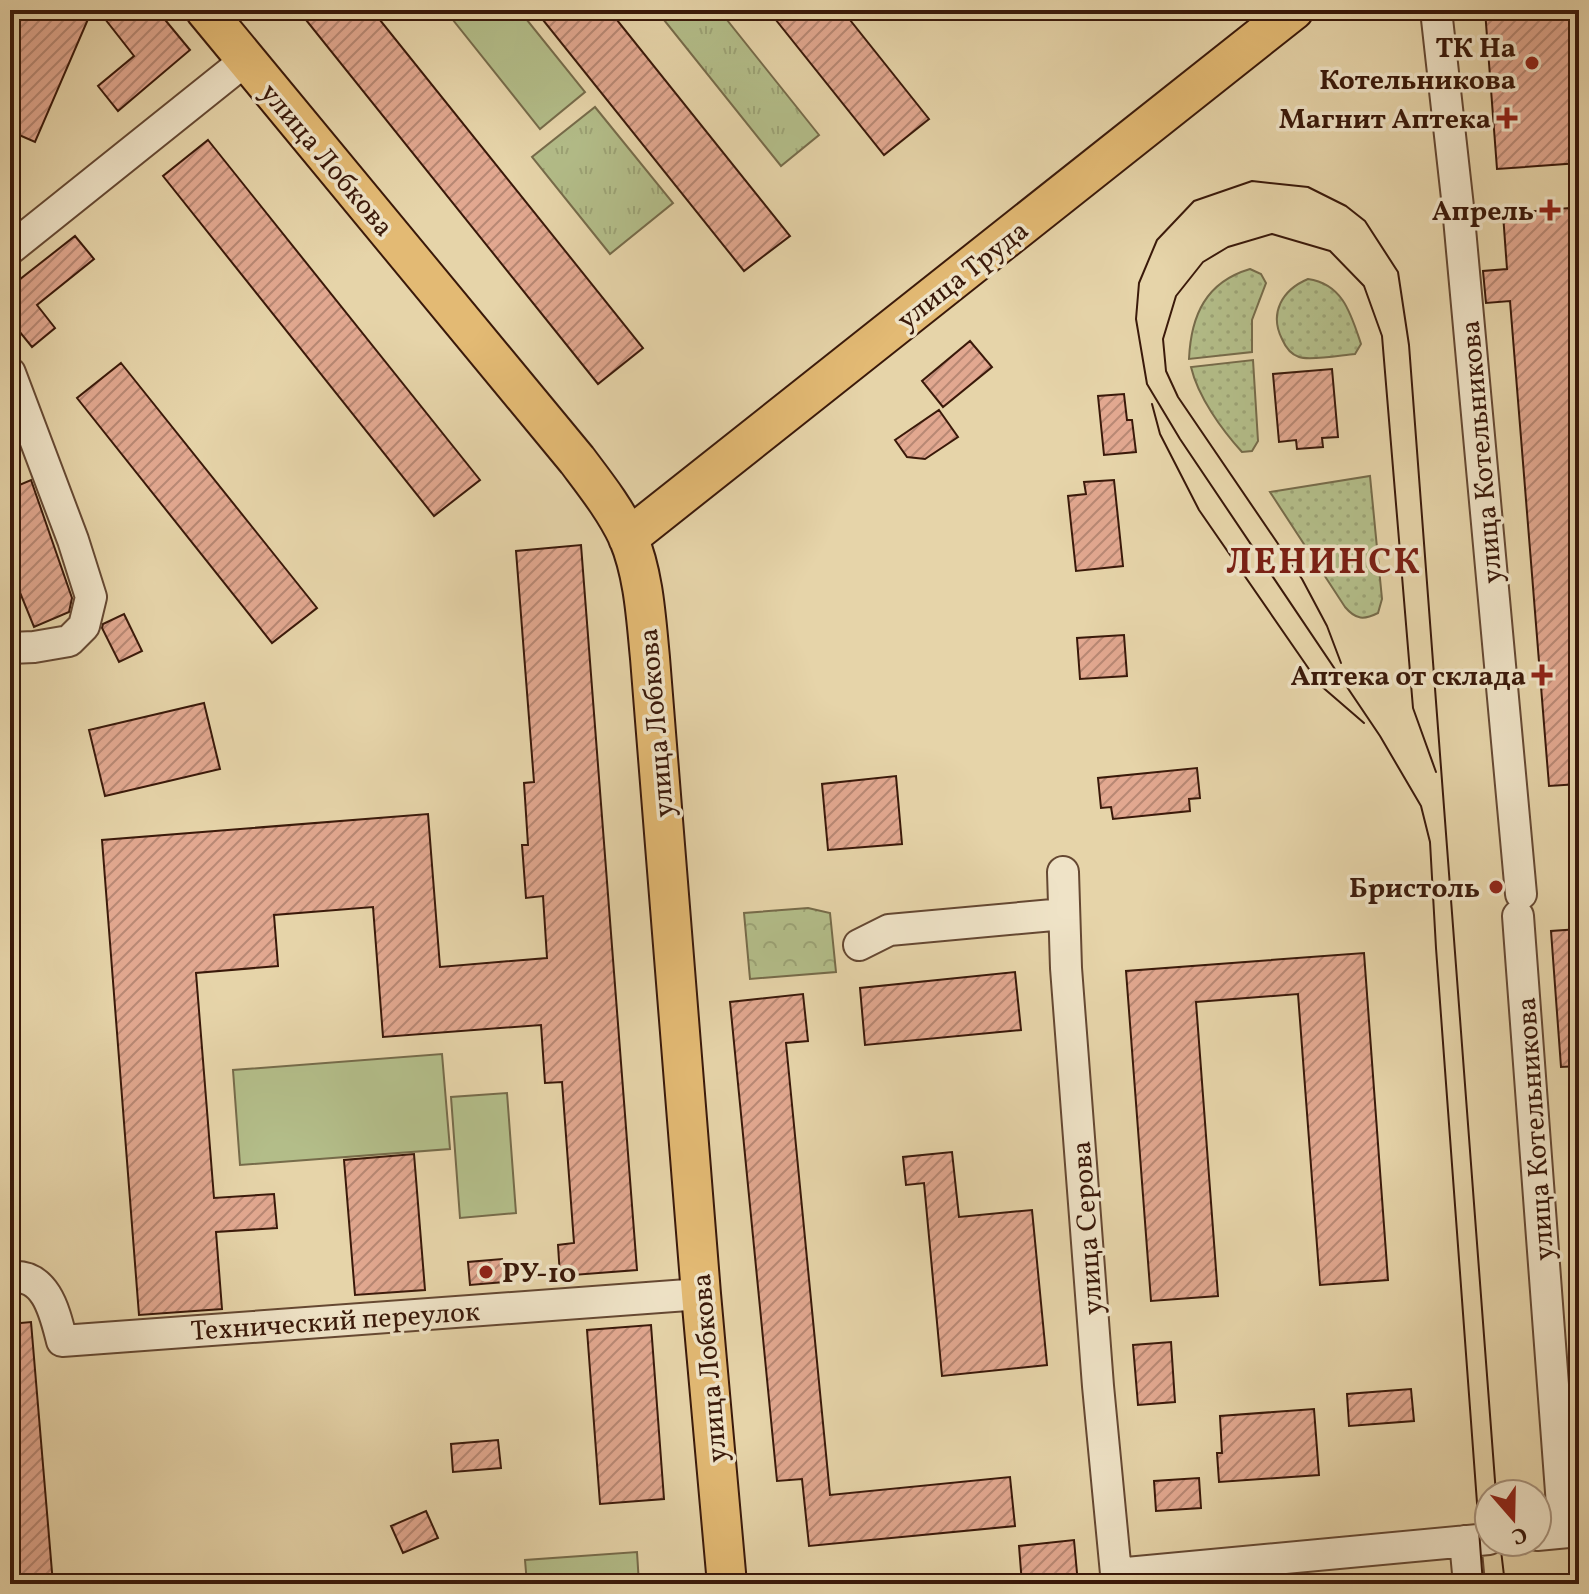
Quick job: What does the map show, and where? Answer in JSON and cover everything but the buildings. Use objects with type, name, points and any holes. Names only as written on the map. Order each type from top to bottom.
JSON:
[{"type":"main road","name":"улица Лобкова","points":[[205,10],[577,460],[606,498],[628,538],[643,589],[650,658],[727,1584]]},
{"type":"main road","name":"улица Труда","points":[[628,538],[1294,10]]},
{"type":"street","name":"улица Котельникова","points":[[1436,10],[1458,207],[1519,905],[1560,1533]]},
{"type":"street","points":[[10,249],[246,60]]},
{"type":"street","points":[[10,373],[73,540],[91,597],[84,626],[69,641],[10,648]]},
{"type":"street","name":"улица Серова","points":[[1063,872],[1067,984],[1116,1579]]},
{"type":"street","points":[[859,945],[889,930],[1064,914]]},
{"type":"street","name":"Технический переулок","points":[[10,1277],[20,1276],[38,1286],[53,1304],[62,1341],[701,1294]]},
{"type":"street","points":[[1116,1579],[1473,1540]]},
{"type":"street","points":[[1469,1584],[1474,1558]]},
{"type":"green space","points":[[456,10],[519,10],[585,92],[540,129],[449,15]]},
{"type":"green space","points":[[656,10],[719,10],[819,135],[781,166]]},
{"type":"green space","points":[[595,107],[673,203],[610,254],[532,157]]},
{"type":"green space","points":[[1250,269],[1261,274],[1266,283],[1252,320],[1252,352],[1189,359],[1193,328],[1204,302],[1222,282]]},
{"type":"green space","points":[[1308,279],[1330,287],[1344,302],[1361,344],[1355,354],[1304,358],[1288,350],[1278,329],[1280,303],[1291,289]]},
{"type":"green space","points":[[1253,360],[1258,441],[1252,451],[1242,452],[1212,412],[1199,390],[1191,367]]},
{"type":"green space","points":[[1370,476],[1382,599],[1378,613],[1360,618],[1345,607],[1270,492]]},
{"type":"green space","points":[[808,908],[830,913],[836,972],[750,979],[744,913]]},
{"type":"green space","points":[[442,1054],[450,1149],[240,1165],[233,1070]]},
{"type":"green space","points":[[507,1093],[516,1213],[460,1218],[451,1097]]},
{"type":"green space","points":[[637,1552],[639,1584],[527,1584],[525,1560]]},
{"type":"tram line","points":[[1475,1478],[1430,842],[1421,806],[1380,736],[1180,439],[1147,384],[1136,319],[1139,283],[1157,240],[1194,201],[1252,181],[1308,187],[1346,206],[1365,221],[1398,272],[1409,345],[1495,1478]]},
{"type":"tram line","points":[[1341,663],[1327,626],[1302,579],[1178,397],[1166,371],[1163,339],[1176,296],[1203,262],[1228,247],[1272,234],[1330,251],[1364,286],[1382,336],[1413,708],[1436,772]]},
{"type":"tram line","points":[[1152,404],[1160,434],[1199,510],[1320,685],[1364,723]]},
{"type":"tram line","points":[[1481,1558],[1483,1584]]},
{"type":"tram line","points":[[1502,1558],[1505,1584]]},
{"type":"place","name":"ТК На Котельникова","points":[[1532,63]]},
{"type":"place","name":"Магнит Аптека","points":[[1507,118]]},
{"type":"place","name":"Апрель","points":[[1550,210]]},
{"type":"place","name":"Аптека от склада","points":[[1542,675]]},
{"type":"place","name":"Бристоль","points":[[1496,887]]},
{"type":"place","name":"РУ-10","points":[[486,1272]]},
{"type":"district","name":"ЛЕНИНСК","points":[[1324,560]]}]
